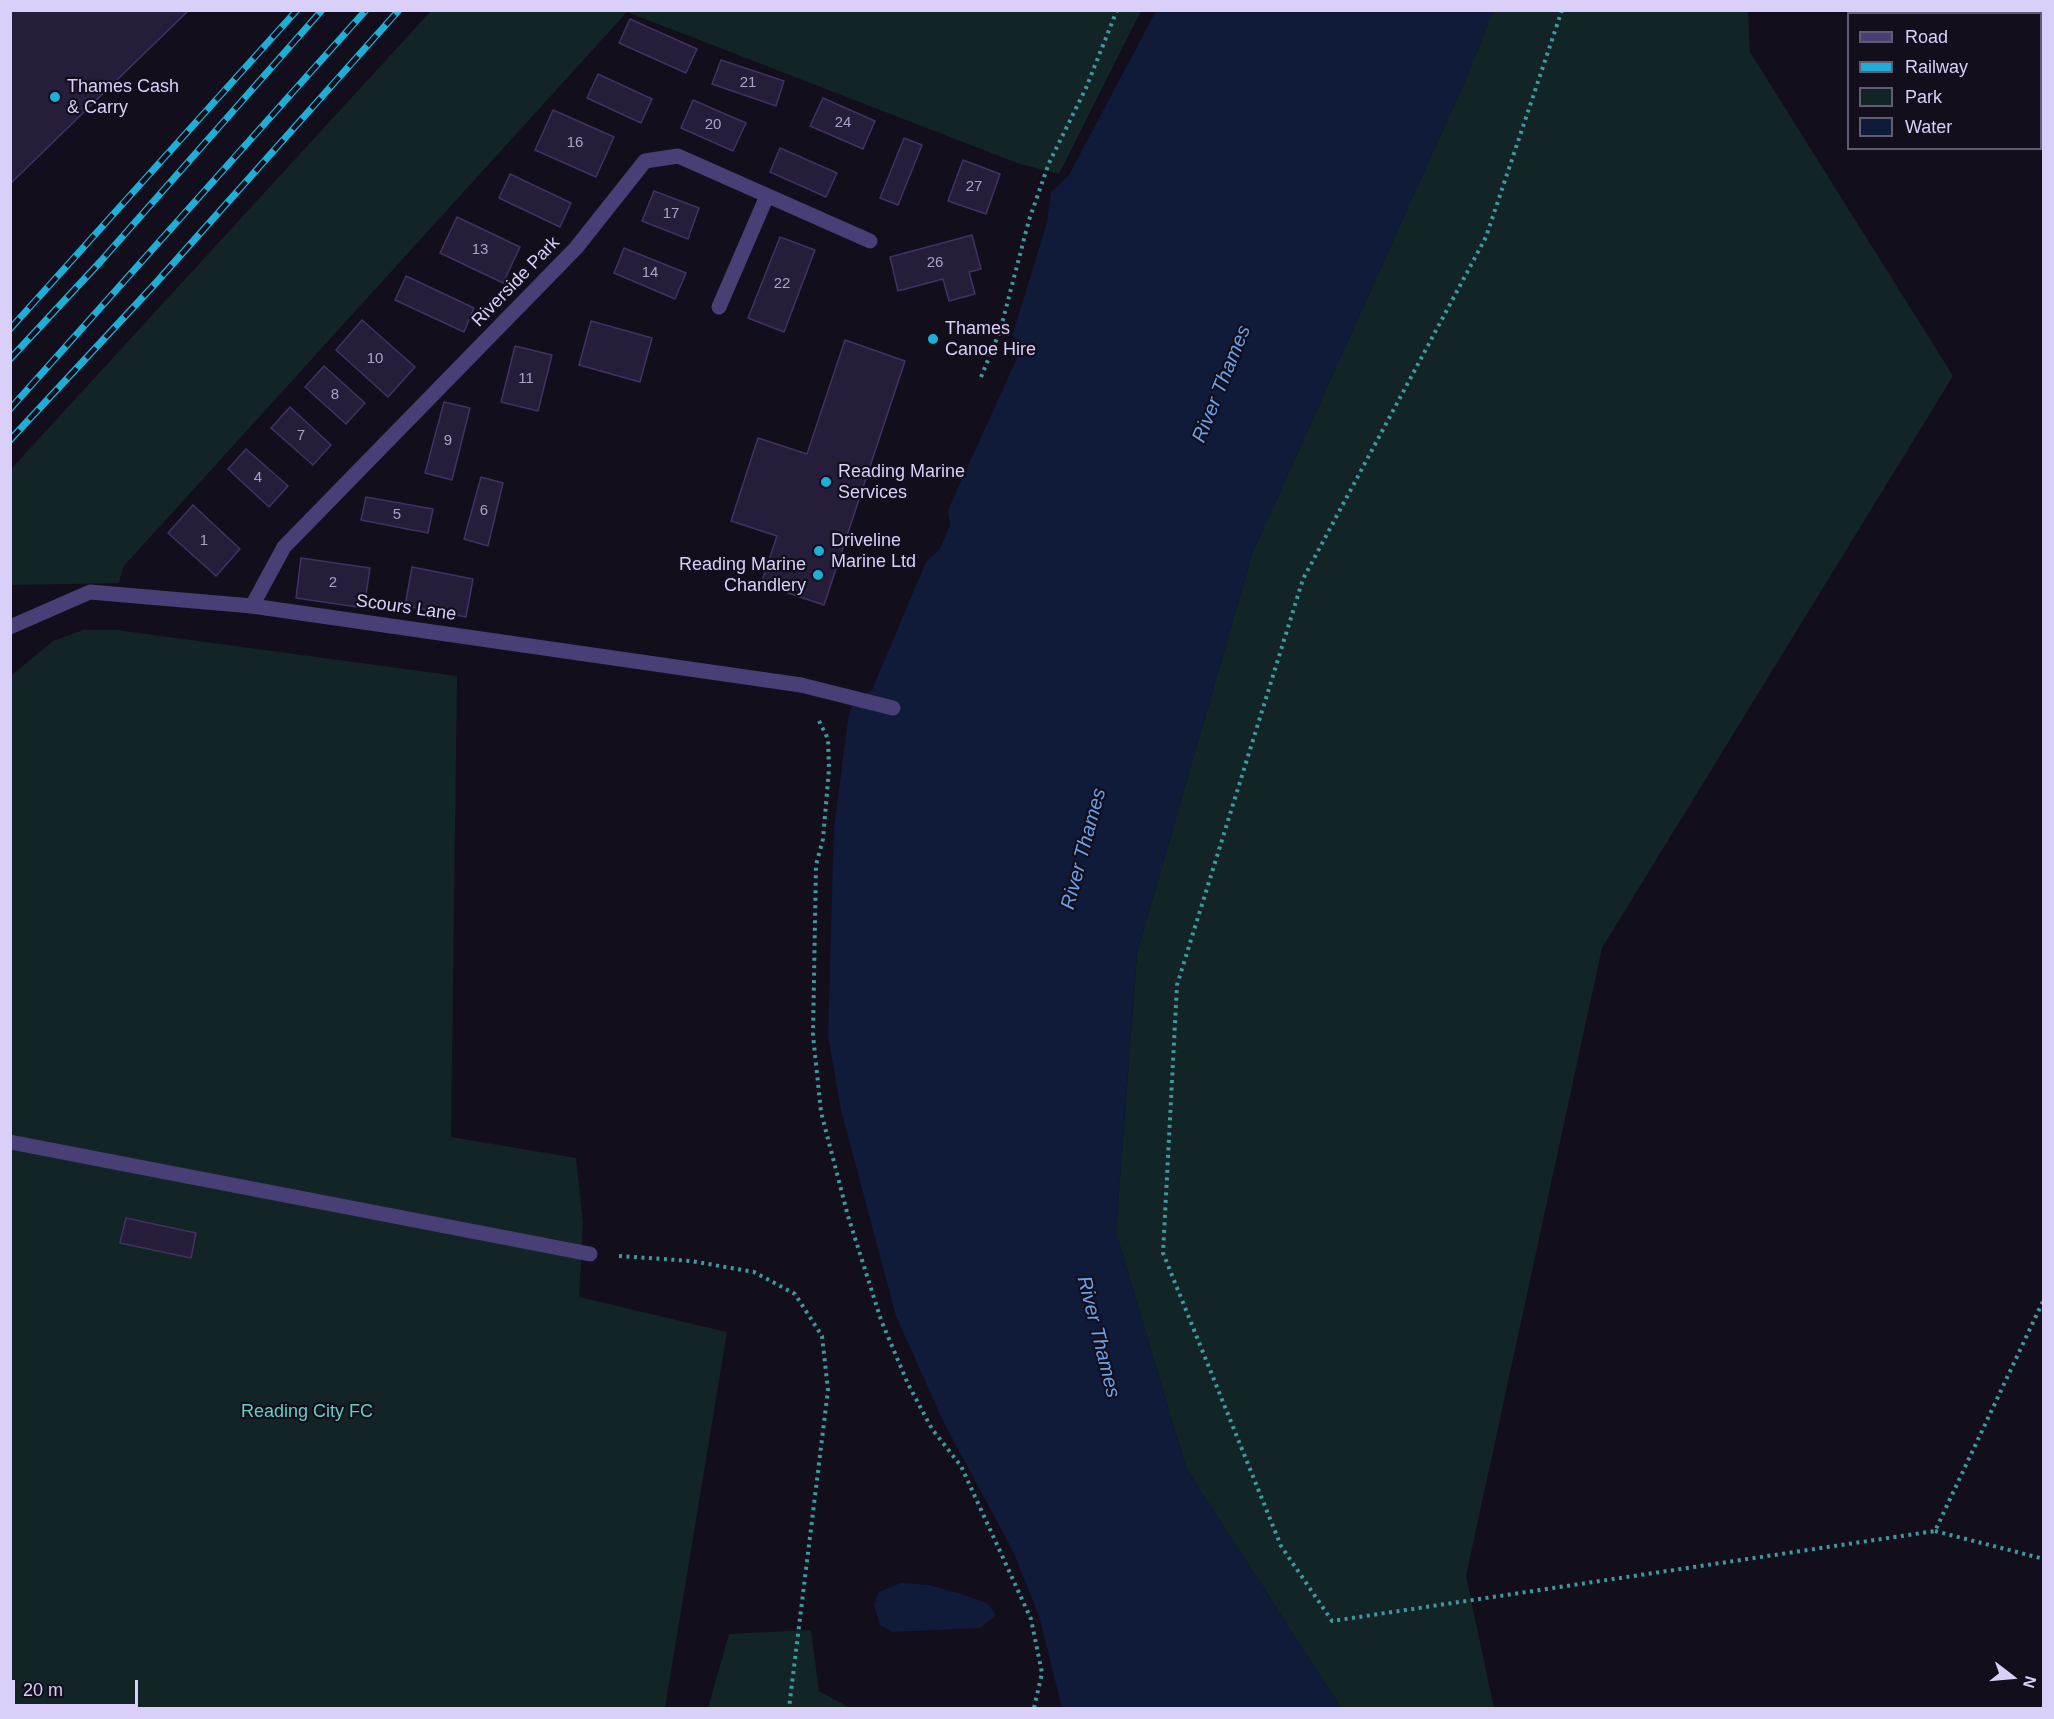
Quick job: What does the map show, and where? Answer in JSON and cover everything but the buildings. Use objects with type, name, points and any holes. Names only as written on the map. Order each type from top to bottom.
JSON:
[{"type":"street","name":"Riverside Park","points":[[252,606],[284,547],[576,249],[645,161],[678,156],[870,241]]},
{"type":"street","points":[[719,307],[767,196]]},
{"type":"street","name":"Scours Lane","points":[[10,627],[90,591],[252,606],[801,685],[893,708]]},
{"type":"street","points":[[10,1142],[590,1254]]},
{"type":"path","points":[[981,377],[1000,331],[1029,220],[1048,163],[1086,88],[1117,10]]},
{"type":"path","points":[[1562,10],[1486,237],[1303,579],[1177,986],[1163,1253],[1281,1546],[1332,1621],[1935,1531],[2043,1560]]},
{"type":"path","points":[[801,685],[828,739],[830,769],[823,839],[816,877],[813,1035],[821,1112],[848,1216],[881,1320],[908,1384],[932,1429],[962,1466],[1030,1618],[1042,1673],[1034,1708]]},
{"type":"path","points":[[590,1254],[691,1261],[754,1272],[795,1294],[822,1336],[828,1390],[789,1708]]},
{"type":"path","points":[[1935,1531],[2043,1299]]},
{"type":"green space","points":[[431,11],[1141,11],[1059,174],[1017,163],[627,12],[123,567],[119,583],[11,585],[11,469]]},
{"type":"green space","points":[[1493,11],[1748,11],[1750,52],[1953,376],[1602,948],[1466,1576],[1494,1708],[1341,1708],[1186,1468],[1116,1232],[1137,953],[1252,554],[1467,76]]},
{"type":"green space","name":"Reading City FC","points":[[83,630],[117,630],[457,676],[451,1137],[576,1158],[583,1223],[579,1297],[727,1332],[665,1708],[11,1708],[10,693],[12,675],[53,641]]},
{"type":"green space","points":[[811,1630],[819,1691],[850,1708],[708,1708],[729,1634]]},
{"type":"water","name":"River Thames","points":[[1156,11],[1493,11],[1467,76],[1252,554],[1137,953],[1116,1232],[1186,1468],[1341,1708],[1062,1708],[1039,1616],[1013,1551],[944,1423],[896,1316],[841,1110],[828,1036],[834,828],[848,720],[854,699],[872,690],[926,562],[940,549],[950,525],[948,510],[1023,345],[1012,336],[1047,223],[1051,192],[1069,175]]},
{"type":"water","points":[[901,1583],[929,1585],[958,1593],[987,1603],[996,1615],[980,1628],[893,1632],[880,1625],[874,1605],[879,1592]]},
{"type":"railway","points":[[10,329],[297,10]]},
{"type":"railway","points":[[10,359],[101,261],[322,10]]},
{"type":"railway","points":[[10,409],[366,10]]},
{"type":"railway","points":[[10,440],[154,285],[399,10]]},
{"type":"place","name":"Thames Cash & Carry","points":[[55,97]]},
{"type":"place","name":"Thames Canoe Hire","points":[[933,339]]},
{"type":"place","name":"Reading Marine Services","points":[[826,482]]},
{"type":"place","name":"Driveline Marine Ltd","points":[[819,551]]},
{"type":"place","name":"Reading Marine Chandlery","points":[[818,575]]}]
